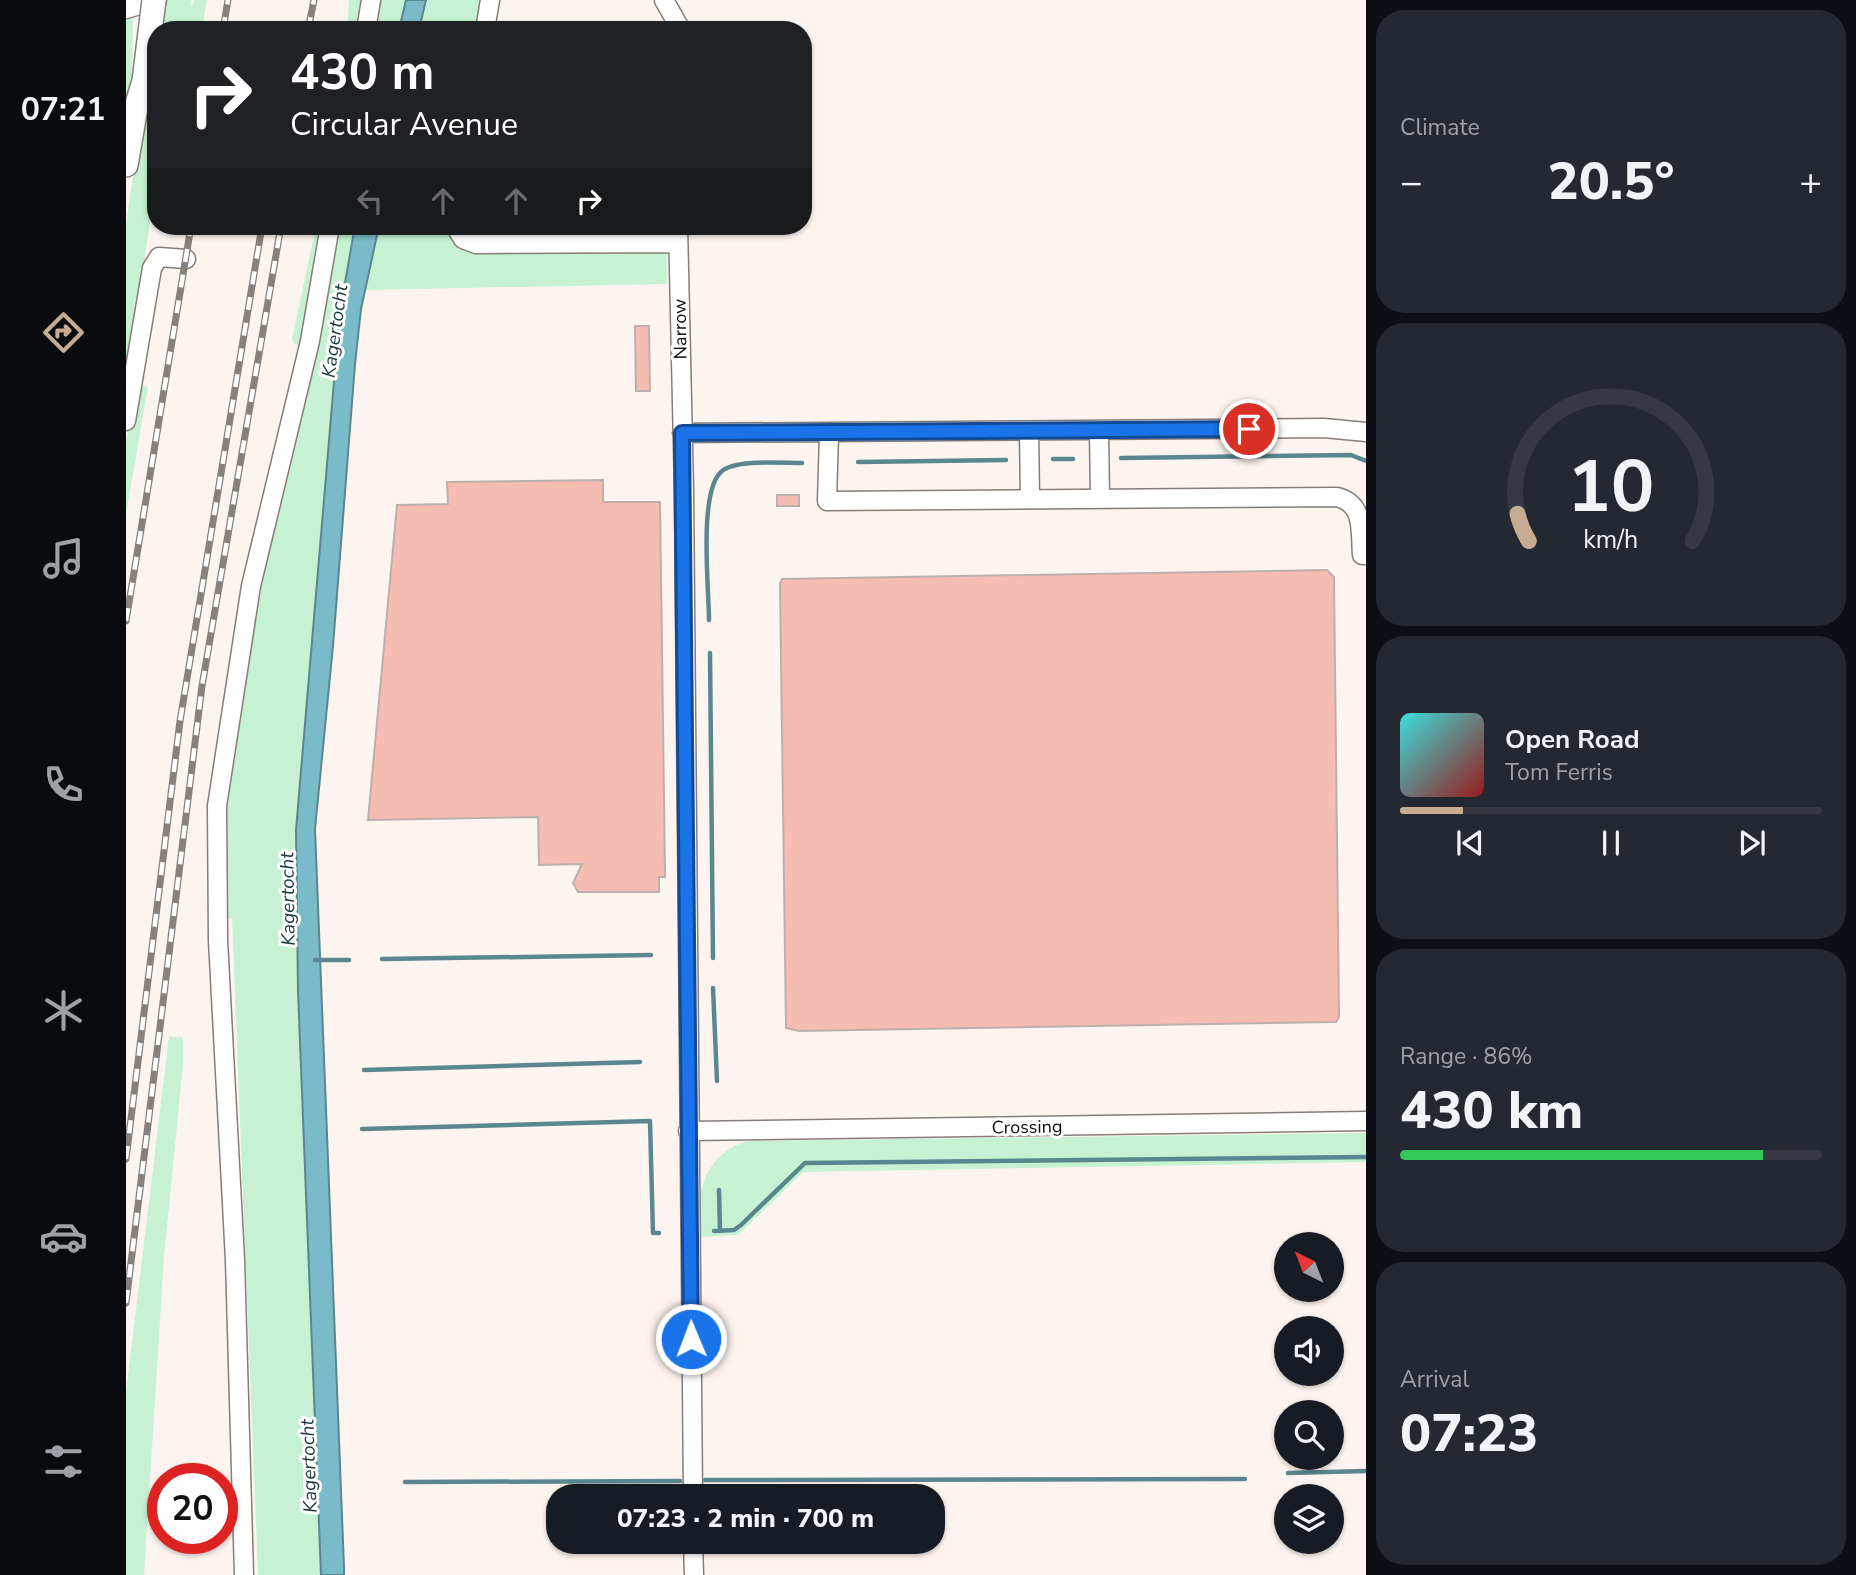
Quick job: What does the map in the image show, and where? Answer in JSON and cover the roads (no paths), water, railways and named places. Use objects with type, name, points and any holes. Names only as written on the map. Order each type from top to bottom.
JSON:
[{"type":"main road","points":[[126,165],[136,107],[139,0]]},
{"type":"main road","points":[[152,21],[155,0]]},
{"type":"main road","points":[[136,107],[145,81],[147,65]]},
{"type":"street","points":[[126,9],[155,0]]},
{"type":"street","points":[[368,21],[371,0]]},
{"type":"street","points":[[486,21],[490,0]]},
{"type":"street","points":[[664,0],[676,21]]},
{"type":"street","points":[[244,1575],[236,1285],[218,940],[217,806],[251,586],[310,341],[328,235]]},
{"type":"street","points":[[461,235],[463,239],[476,244],[658,235]]},
{"type":"street","name":"Narrow","points":[[678,235],[693,1484]]},
{"type":"street","points":[[126,421],[152,268],[159,257],[186,259]]},
{"type":"street","points":[[682,433],[829,434],[1337,428],[1366,432]]},
{"type":"street","points":[[1030,431],[1030,499]]},
{"type":"street","points":[[1099,431],[1100,499]]},
{"type":"street","points":[[829,434],[827,501],[1337,496],[1350,500],[1358,511],[1362,555],[1366,555]]},
{"type":"street","name":"Crossing","points":[[688,1130],[1366,1121]]},
{"type":"street","points":[[217,1285],[236,1285]]},
{"type":"street","points":[[693,1554],[694,1575]]},
{"type":"water","points":[[406,0],[426,0],[421,21],[401,21]]},
{"type":"water","points":[[353,235],[377,235],[361,309],[355,364],[333,646],[315,829],[344,1567],[344,1575],[321,1575],[298,991],[296,830],[340,311]]},
{"type":"waterway","points":[[1121,458],[1351,455],[1366,461]]},
{"type":"waterway","points":[[1053,459],[1073,459]]},
{"type":"waterway","points":[[858,462],[1006,460]]},
{"type":"waterway","points":[[709,620],[706,541],[710,498],[715,482],[722,471],[738,465],[760,462],[802,463]]},
{"type":"waterway","points":[[710,653],[713,958]]},
{"type":"waterway","points":[[382,959],[651,955]]},
{"type":"waterway","points":[[315,960],[349,960]]},
{"type":"waterway","points":[[713,988],[717,1081]]},
{"type":"waterway","points":[[364,1070],[640,1062]]},
{"type":"waterway","points":[[362,1129],[650,1121],[653,1233],[659,1233]]},
{"type":"waterway","points":[[714,1231],[734,1230],[741,1225],[805,1163],[1366,1157]]},
{"type":"waterway","points":[[719,1190],[720,1231]]},
{"type":"waterway","points":[[1288,1473],[1366,1471]]},
{"type":"waterway","points":[[705,1480],[1245,1479]]},
{"type":"waterway","points":[[405,1482],[680,1481]]},
{"type":"railway","points":[[224,21],[228,0]]},
{"type":"railway","points":[[310,21],[314,0]]},
{"type":"railway","points":[[126,621],[190,235]]},
{"type":"railway","points":[[126,1159],[180,721],[261,235]]},
{"type":"railway","points":[[126,1303],[202,686],[279,235]]},
{"type":"water label","name":"Kagertocht","points":[[334,331]]},
{"type":"water label","name":"Kagertocht","points":[[287,899]]},
{"type":"water label","name":"Kagertocht","points":[[308,1466]]}]
